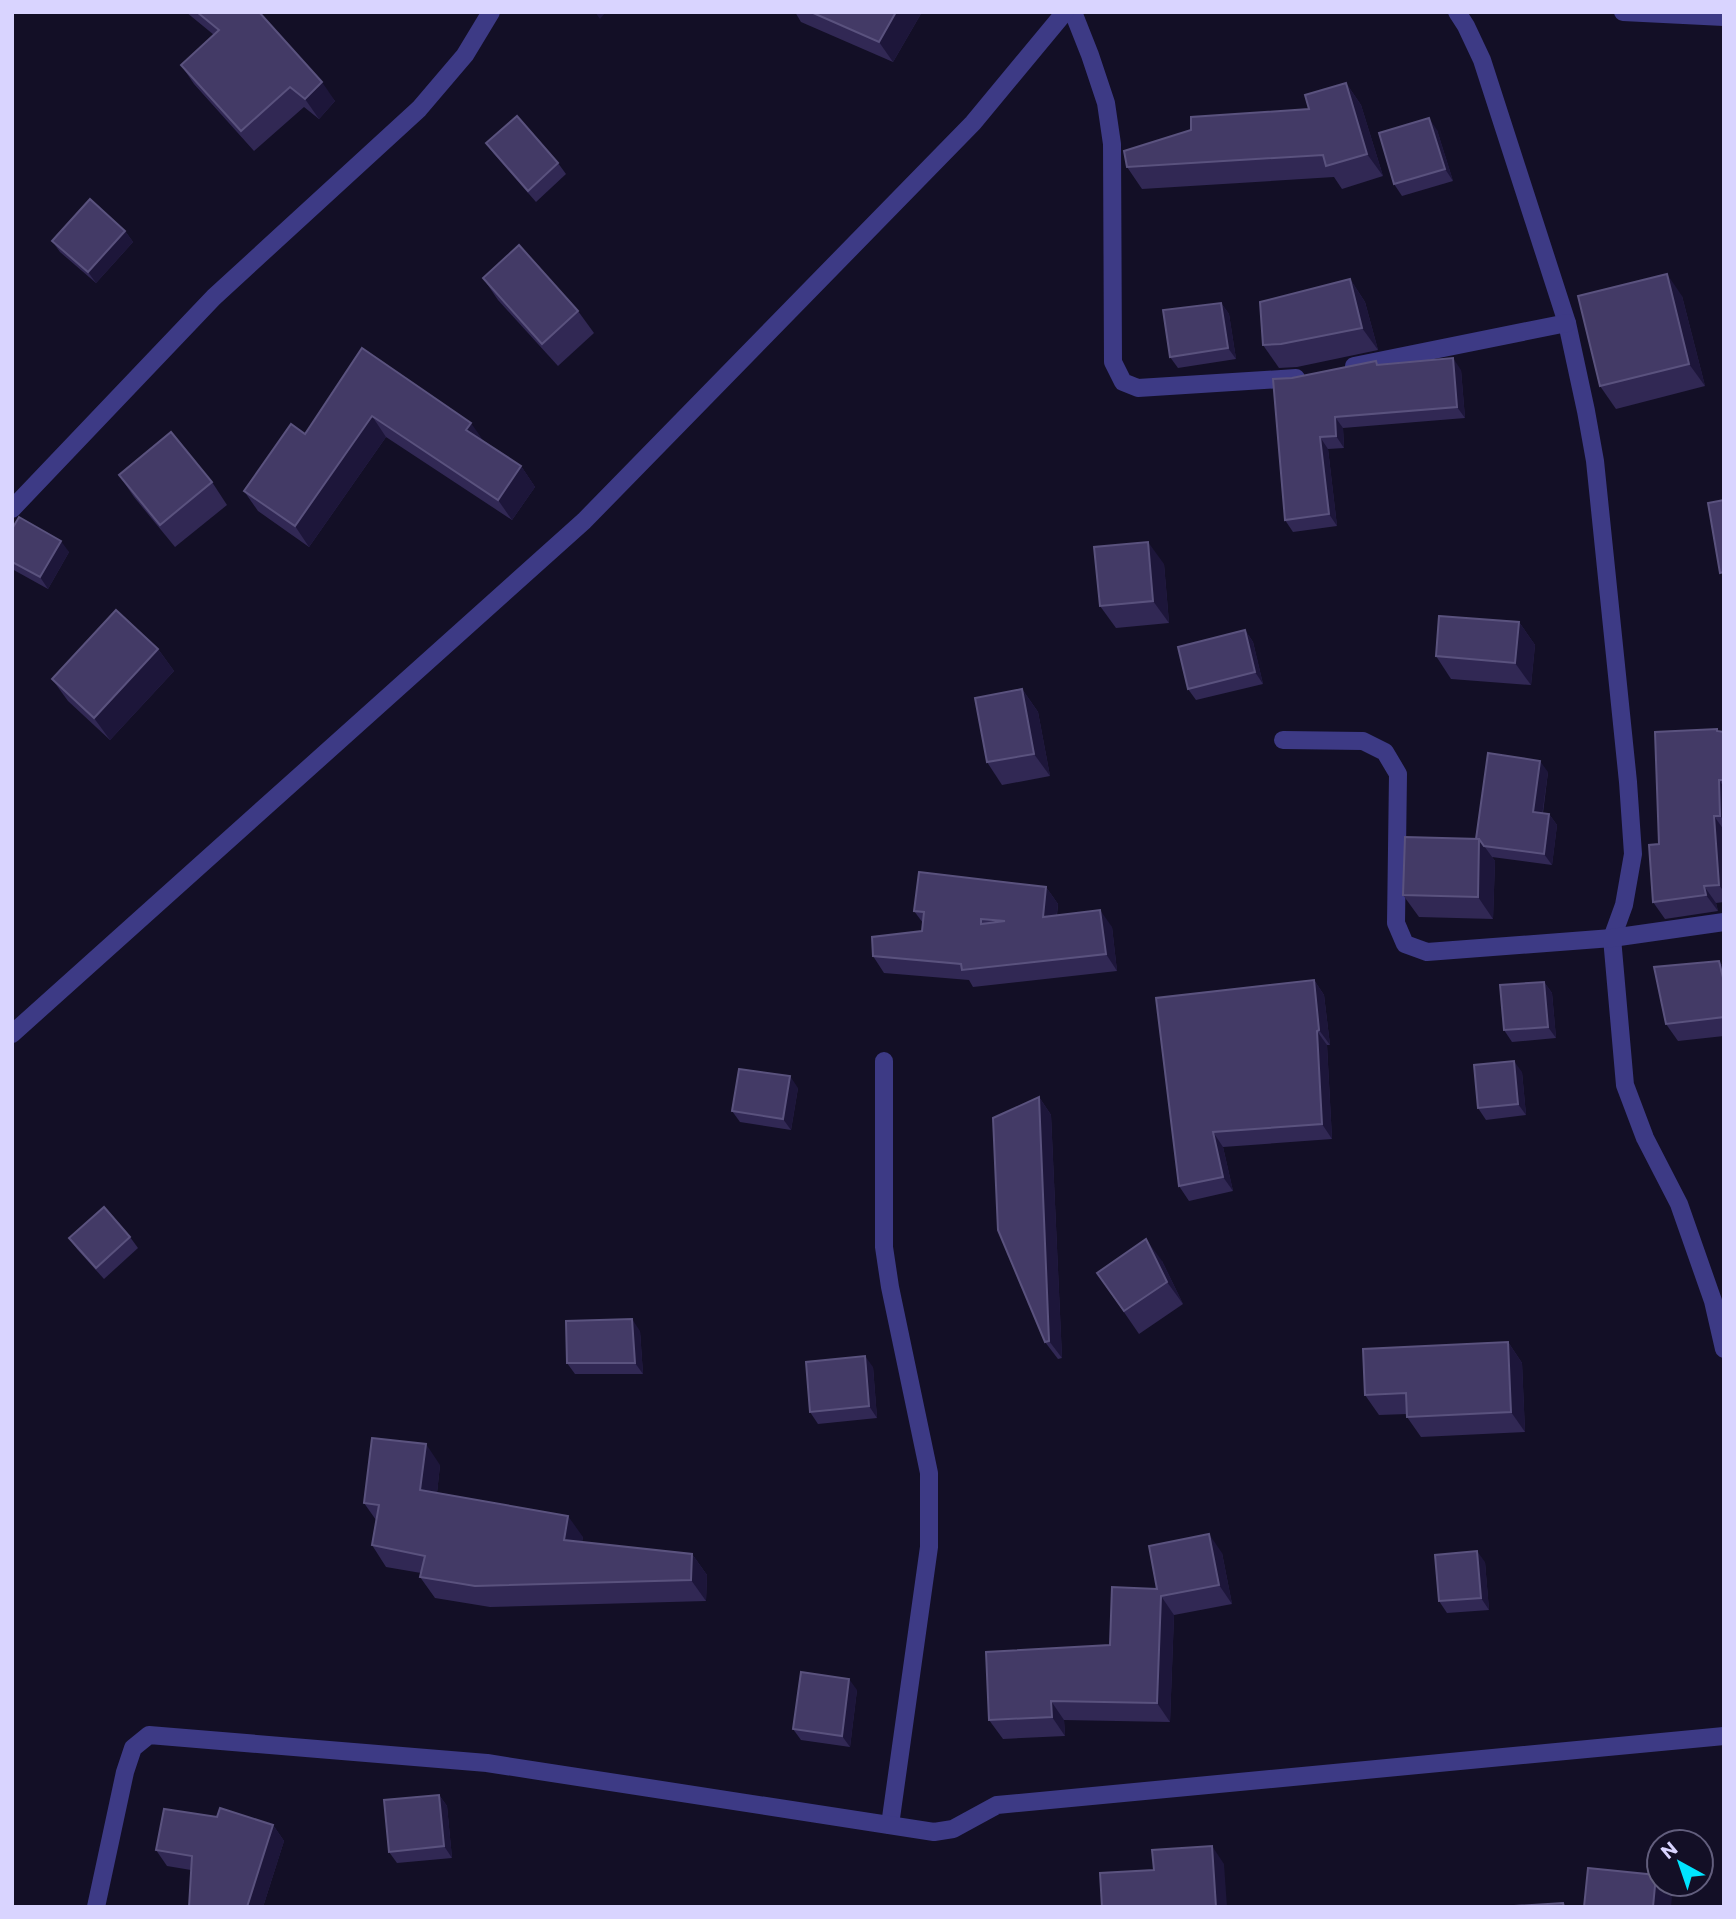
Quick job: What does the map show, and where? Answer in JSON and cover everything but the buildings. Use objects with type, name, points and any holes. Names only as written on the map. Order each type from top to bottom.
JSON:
[{"type":"street","points":[[12,509],[214,297],[419,109],[465,55],[491,12]]},
{"type":"street","points":[[12,1034],[584,521],[973,123],[1065,12]]},
{"type":"street","points":[[1073,12],[1106,103],[1110,134],[1113,362],[1123,382],[1138,388],[1311,375]]},
{"type":"street","points":[[1457,12],[1482,60],[1567,323],[1586,411],[1595,461],[1633,854],[1623,905],[1612,938],[1625,1085],[1645,1138],[1679,1204],[1713,1301],[1724,1349]]},
{"type":"street","points":[[1623,12],[1724,17]]},
{"type":"street","points":[[1338,370],[1567,323]]},
{"type":"street","points":[[1283,740],[1363,741],[1385,751],[1398,774],[1396,923],[1405,944],[1427,952],[1612,938],[1724,922]]},
{"type":"street","points":[[884,1061],[884,1247],[929,1473],[929,1547],[890,1825]]},
{"type":"street","points":[[96,1907],[125,1772],[133,1748],[149,1735],[487,1763],[934,1832],[953,1829],[997,1805],[1724,1737]]}]
